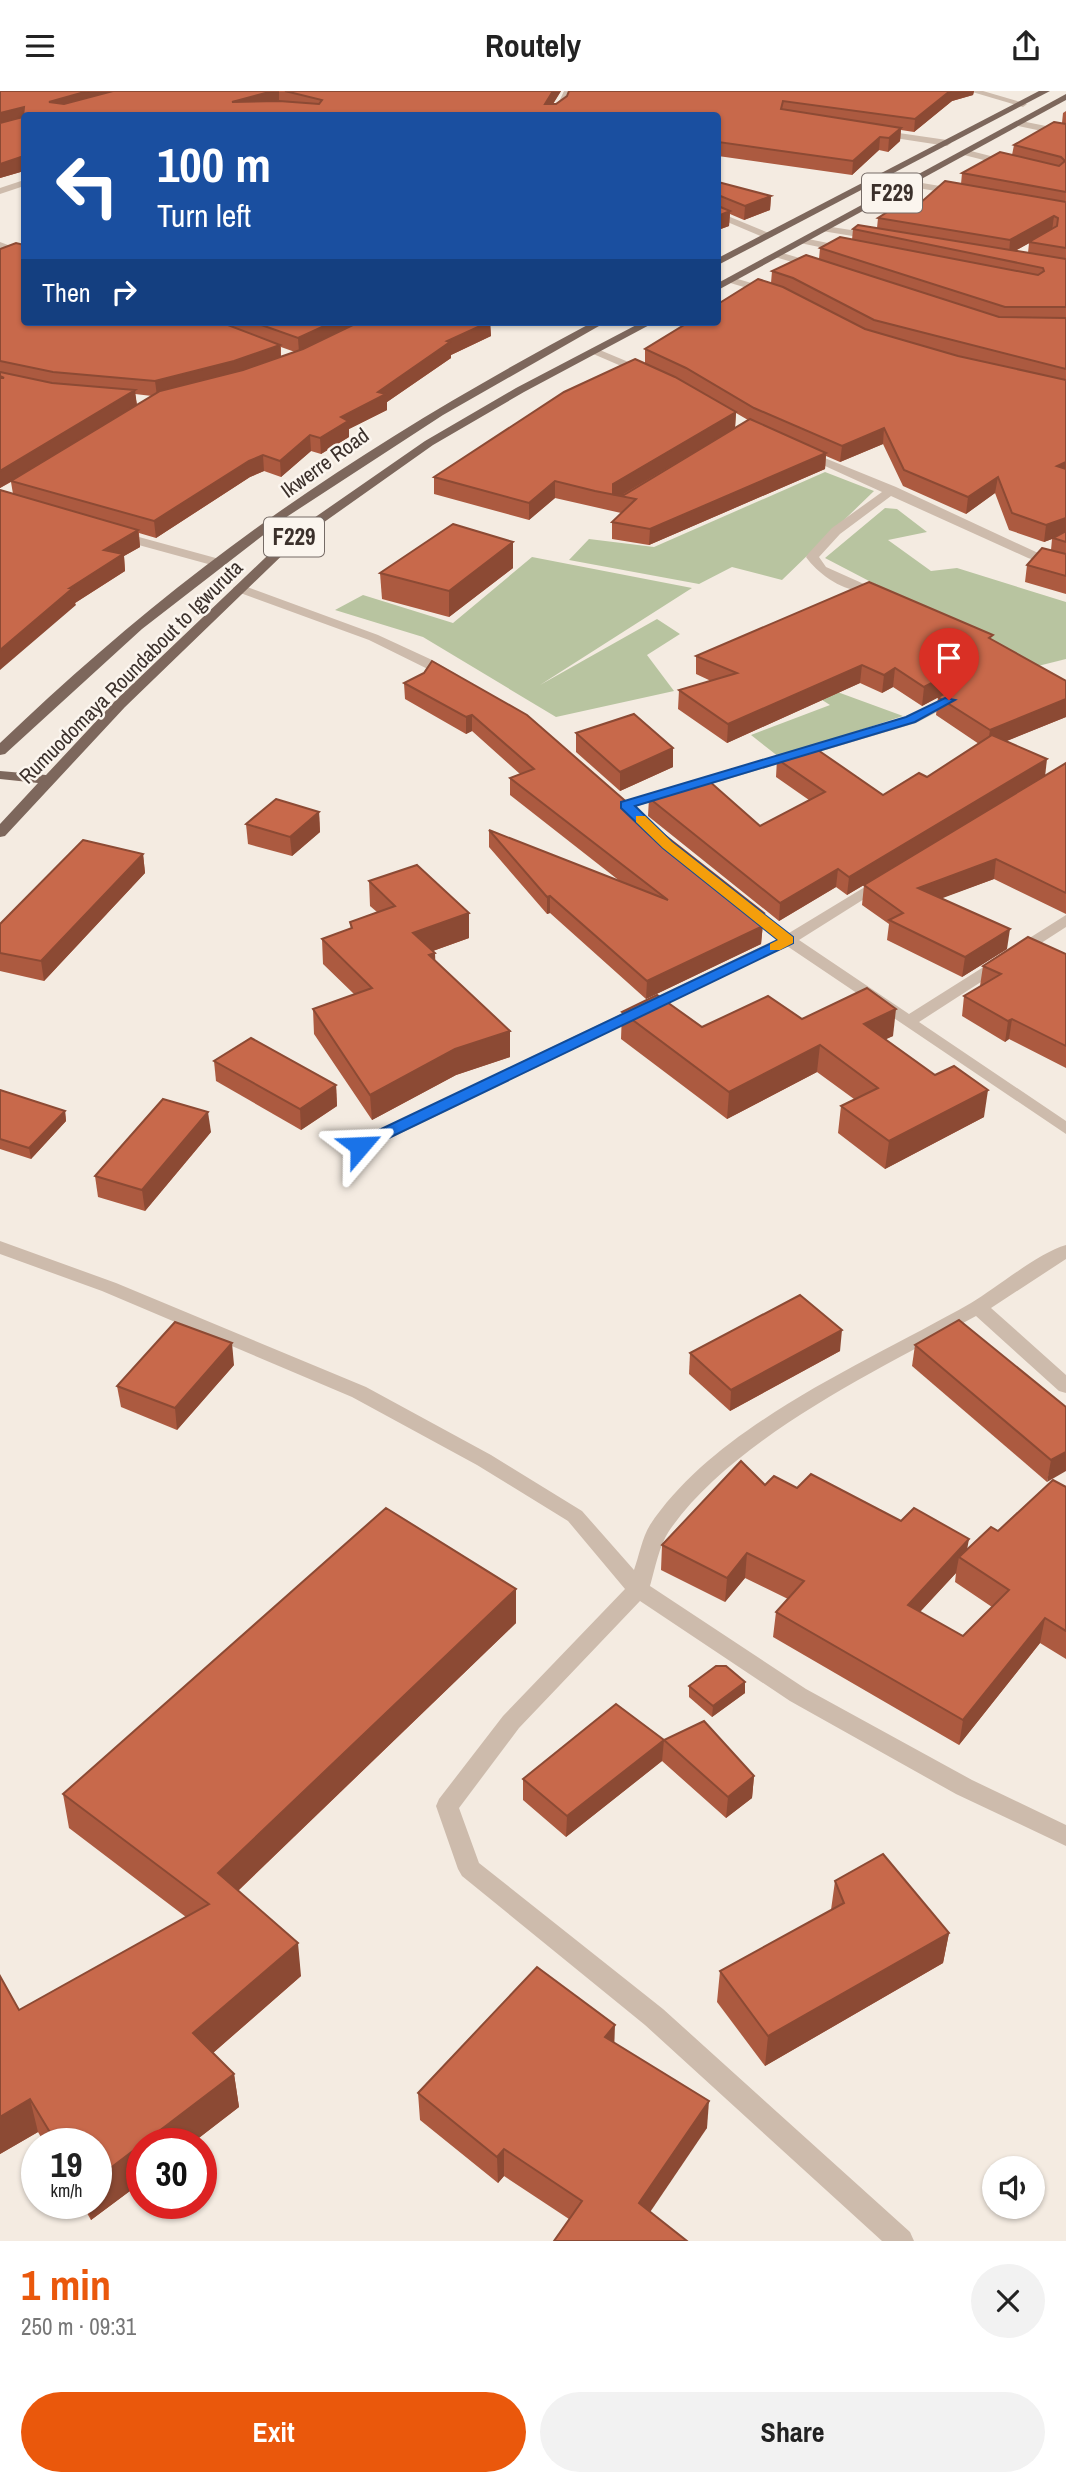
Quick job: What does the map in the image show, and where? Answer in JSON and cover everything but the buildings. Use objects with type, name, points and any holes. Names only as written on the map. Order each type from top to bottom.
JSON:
[{"type":"main road","name":"F229","points":[[721,260],[1046,91]]},
{"type":"main road","name":"F229","points":[[721,285],[1021,124],[1066,97]]},
{"type":"main road","name":"Ikwerre Road","points":[[0,751],[124,637],[219,563],[398,434],[594,326]]},
{"type":"main road","name":"Rumuodomaya Roundabout to Igwuruta","points":[[0,833],[120,704],[292,539],[380,474],[474,416],[642,326]]},
{"type":"main road","points":[[0,775],[49,780]]},
{"type":"street","points":[[555,112],[561,107],[568,91]]},
{"type":"street","points":[[973,91],[1023,104]]},
{"type":"street","points":[[1021,124],[1066,133]]},
{"type":"street","points":[[866,131],[947,143]]},
{"type":"street","points":[[967,153],[1016,166]]},
{"type":"street","points":[[0,191],[21,184]]},
{"type":"street","points":[[909,184],[969,194]]},
{"type":"street","points":[[721,216],[768,236]]},
{"type":"street","points":[[825,229],[894,240]]},
{"type":"street","points":[[803,241],[862,252]]},
{"type":"street","points":[[0,245],[21,252]]},
{"type":"street","points":[[0,261],[21,254]]},
{"type":"street","points":[[779,255],[823,268]]},
{"type":"street","points":[[731,280],[787,297]]},
{"type":"street","points":[[595,351],[656,377]]},
{"type":"street","points":[[796,449],[1032,555],[1066,566]]},
{"type":"street","points":[[859,587],[822,570],[812,557],[836,531],[892,490]]},
{"type":"street","points":[[97,529],[219,563]]},
{"type":"street","points":[[1032,555],[1055,544]]},
{"type":"street","points":[[239,588],[322,617],[420,657],[464,682]]},
{"type":"street","points":[[626,805],[911,720],[949,700]]},
{"type":"street","points":[[614,794],[643,821]]},
{"type":"street","points":[[360,1146],[788,940],[893,875]]},
{"type":"street","points":[[733,897],[788,940],[1064,1124]]},
{"type":"street","points":[[908,1022],[1066,920]]},
{"type":"street","points":[[0,1247],[109,1287],[359,1392],[484,1460],[575,1515],[638,1589],[798,1695],[964,1787],[1066,1836]]},
{"type":"street","points":[[895,2239],[654,2017],[470,1869],[447,1806],[511,1722],[638,1589],[658,1530],[696,1484],[765,1429],[841,1382],[978,1307],[1066,1251]]},
{"type":"street","points":[[978,1307],[1066,1386]]},
{"type":"green space","points":[[825,472],[874,491],[782,580],[732,567],[699,584],[569,560],[589,539],[654,547]]},
{"type":"green space","points":[[885,508],[897,509],[927,532],[888,540],[931,571],[957,568],[1066,602],[1066,659],[1034,667],[825,558]]},
{"type":"green space","points":[[532,557],[692,588],[540,685],[657,619],[680,634],[647,655],[674,691],[556,717],[423,637],[335,610],[363,595],[453,623]]},
{"type":"green space","points":[[832,690],[903,716],[779,757],[751,735],[830,705],[819,698]]},
{"type":"slow traffic","points":[[641,819],[668,845],[788,940],[775,947]]},
{"type":"route","points":[[360,1146],[788,940],[668,845],[626,805],[911,720],[949,700]]}]
